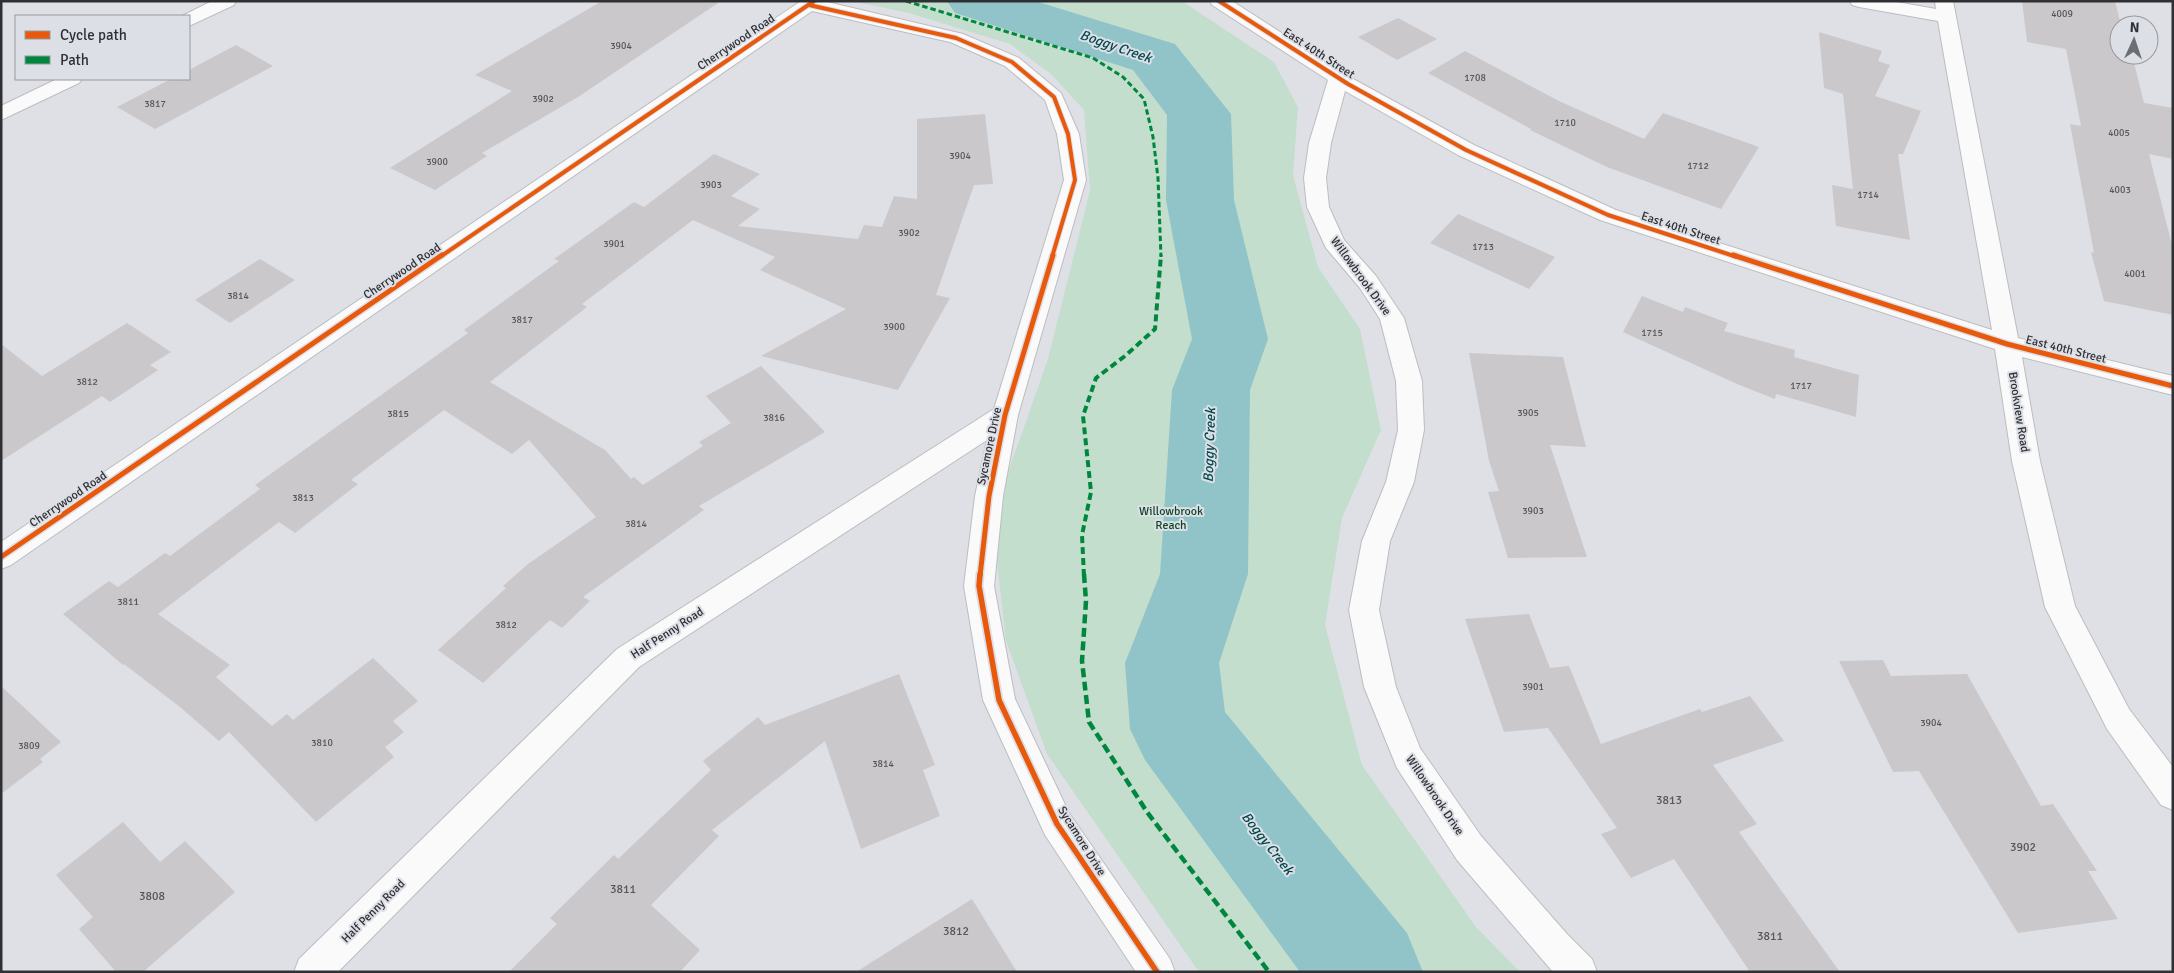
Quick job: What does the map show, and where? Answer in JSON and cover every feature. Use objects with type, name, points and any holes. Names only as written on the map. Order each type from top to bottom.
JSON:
[{"type":"street","points":[[190,20],[227,1]]},
{"type":"street","name":"East 40th Street","points":[[1219,1],[1338,78],[1466,150],[1608,215],[2007,344],[2173,386]]},
{"type":"street","points":[[1859,1],[1945,9]]},
{"type":"street","name":"Sycamore Drive","points":[[811,3],[956,38],[1012,62],[1054,97],[1068,134],[1075,180],[1005,416],[989,496],[979,586],[999,700],[1057,824],[1158,972]]},
{"type":"street","name":"Cherrywood Road","points":[[1,557],[811,3]]},
{"type":"street","name":"Brookview Road","points":[[1945,9],[2007,344],[2026,461],[2060,607],[2118,719],[2173,794]]},
{"type":"street","name":"Willowbrook Drive","points":[[1338,78],[1320,144],[1315,178],[1318,207],[1334,243],[1368,282],[1392,318],[1409,381],[1411,430],[1400,482],[1376,541],[1364,610],[1380,687],[1408,757],[1470,848],[1554,947],[1579,972]]},
{"type":"street","points":[[1,114],[70,80]]},
{"type":"street","name":"Half Penny Road","points":[[312,972],[628,658],[1005,416]]},
{"type":"green space","name":"Willowbrook Reach","points":[[851,1],[1182,1],[1274,62],[1298,107],[1293,175],[1318,267],[1360,329],[1381,430],[1342,518],[1325,625],[1362,765],[1476,927],[1520,972],[1199,972],[1047,754],[1006,641],[996,554],[1007,475],[1048,359],[1090,190],[1084,110],[1051,74],[1010,44],[909,13]]},
{"type":"building","points":[[602,1],[721,1],[578,97],[482,153],[487,156],[435,190],[390,168],[512,91],[475,75]]},
{"type":"building","points":[[2022,1],[2115,1],[2118,15],[2109,15],[2109,65],[2134,65],[2144,103],[2173,108],[2173,159],[2149,154],[2173,249],[2173,315],[2104,301],[2091,252],[2094,253],[2070,124],[2081,126],[2066,49],[2027,42]]},
{"type":"building","points":[[1398,18],[1437,39],[1397,60],[1358,37]]},
{"type":"building","points":[[1819,32],[1882,51],[1878,61],[1890,65],[1875,96],[1921,111],[1903,154],[1898,154],[1910,240],[1836,226],[1832,185],[1853,189],[1843,94],[1824,88]]},
{"type":"building","points":[[236,45],[273,66],[155,129],[117,107],[169,80],[190,80],[190,69]]},
{"type":"building","points":[[1465,51],[1559,101],[1644,139],[1663,113],[1759,147],[1721,209],[1607,167],[1530,130],[1428,73]]},
{"type":"building","points":[[985,114],[993,184],[974,185],[936,295],[950,298],[898,390],[761,356],[846,309],[760,270],[775,257],[693,220],[582,304],[587,307],[490,382],[605,450],[631,479],[634,477],[643,485],[703,446],[699,442],[731,423],[706,396],[761,366],[825,432],[699,506],[704,510],[583,597],[590,601],[562,628],[550,620],[483,683],[438,650],[506,588],[503,586],[528,564],[596,517],[529,440],[512,454],[444,410],[351,480],[358,484],[295,533],[279,522],[158,614],[230,665],[216,677],[272,726],[287,714],[293,720],[373,658],[418,701],[393,721],[404,732],[385,747],[394,757],[316,822],[229,732],[219,741],[180,707],[123,665],[63,614],[109,581],[118,587],[165,553],[170,556],[260,489],[255,485],[468,333],[464,330],[559,261],[554,259],[634,202],[644,207],[714,154],[760,174],[731,196],[760,209],[738,226],[858,239],[864,225],[882,227],[894,196],[917,199],[917,119]]},
{"type":"building","points":[[1458,214],[1555,257],[1529,289],[1430,243]]},
{"type":"building","points":[[260,259],[295,280],[230,323],[195,300]]},
{"type":"building","points":[[1642,296],[1683,312],[1685,307],[1728,323],[1724,331],[1795,350],[1794,357],[1859,375],[1856,417],[1776,394],[1775,399],[1737,384],[1623,332]]},
{"type":"building","points":[[127,323],[171,352],[150,365],[158,370],[110,402],[102,396],[1,461],[1,344],[42,376]]},
{"type":"building","points":[[1469,353],[1563,357],[1586,447],[1550,445],[1587,557],[1508,558],[1488,492],[1499,491],[1489,461]]},
{"type":"building","points":[[1529,614],[1550,668],[1569,666],[1601,744],[1700,709],[1702,712],[1750,696],[1784,741],[1713,765],[1757,824],[1739,832],[1840,972],[1750,972],[1674,859],[1631,878],[1601,834],[1617,828],[1548,728],[1504,732],[1465,619]]},
{"type":"building","points":[[1883,660],[1891,676],[1967,674],[2041,806],[2053,804],[2097,871],[2088,871],[2118,919],[2018,933],[1919,771],[1893,772],[1839,661]]},
{"type":"building","points":[[899,674],[935,765],[923,770],[940,816],[861,849],[825,741],[712,830],[719,836],[651,905],[700,950],[680,972],[509,972],[557,924],[550,918],[614,855],[618,859],[711,770],[703,761],[758,717],[765,725]]},
{"type":"building","points":[[1,686],[61,742],[40,759],[43,762],[1,794]]},
{"type":"building","points":[[123,822],[160,862],[185,841],[235,892],[143,972],[116,972],[79,929],[93,917],[56,875]]},
{"type":"building","points":[[972,899],[1017,972],[856,972]]},
{"type":"waterway","name":"Boggy Creek","points":[[975,1],[1154,57],[1199,114],[1200,200],[1230,339],[1211,390],[1204,574],[1172,663],[1179,729],[1368,972]]},
{"type":"marked path","points":[[906,1],[1093,58],[1123,77],[1144,99],[1153,137],[1158,178],[1161,267],[1155,329],[1125,356],[1096,378],[1083,416],[1091,492],[1082,535],[1086,601],[1082,661],[1089,722],[1147,812],[1269,972]]},
{"type":"cycle path","points":[[1,557],[814,1]]},
{"type":"cycle path","points":[[1219,1],[1348,84],[1466,150],[1608,215],[2007,344],[2173,386]]},
{"type":"cycle path","points":[[809,5],[956,38],[1012,62],[1054,97],[1068,134],[1075,180],[1005,415],[989,496],[979,586],[999,700],[1057,824],[1157,972]]}]
